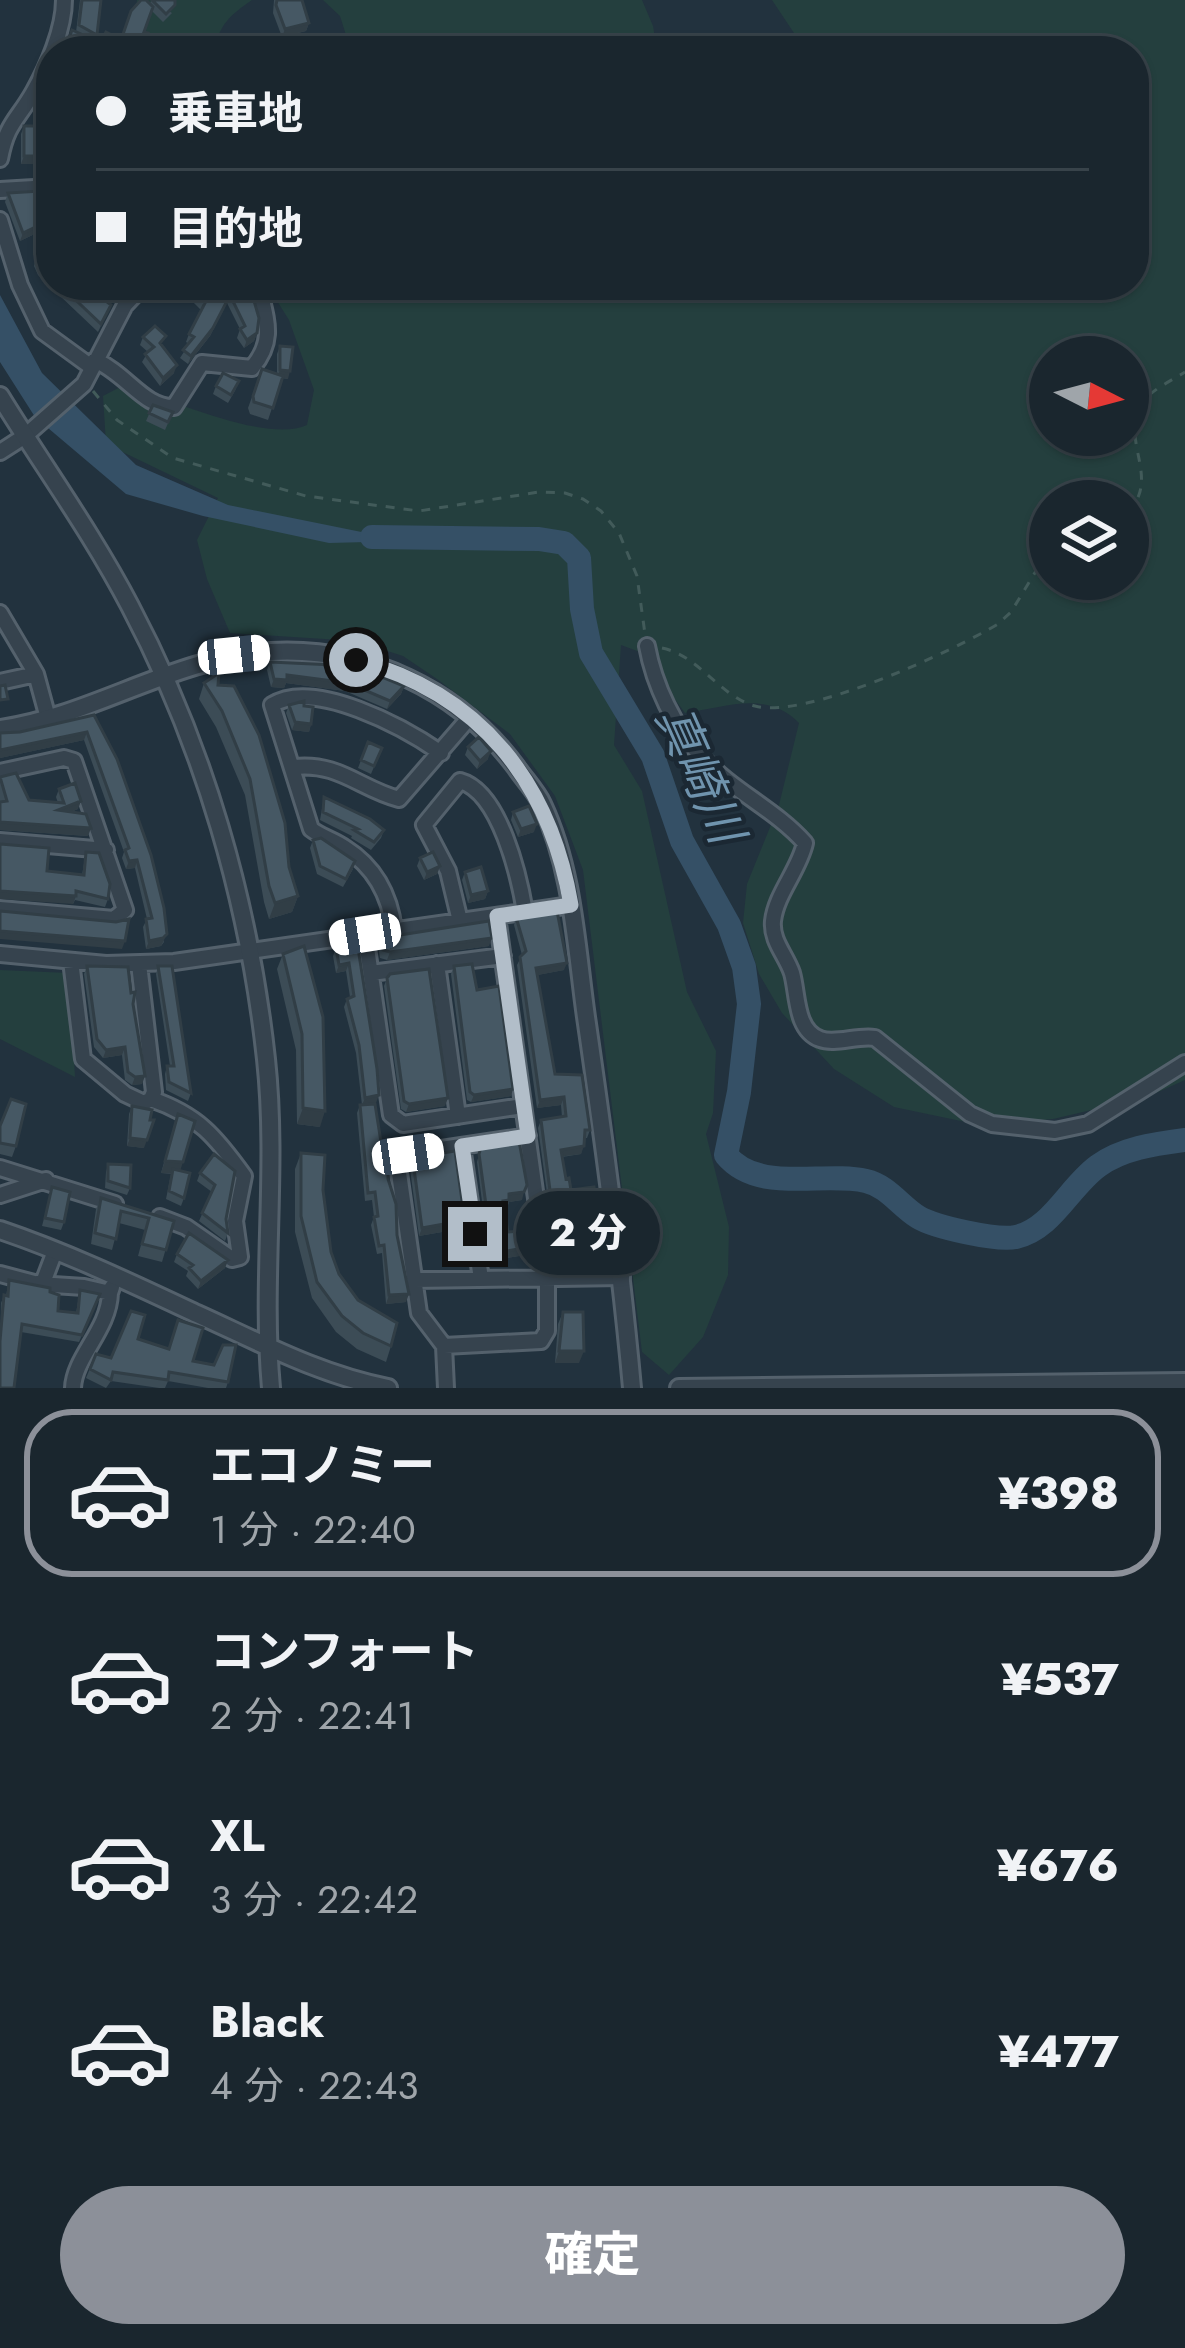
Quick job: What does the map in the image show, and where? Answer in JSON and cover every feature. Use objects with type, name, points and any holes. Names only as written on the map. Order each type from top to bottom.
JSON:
[{"type":"street","points":[[56,36],[64,0]]},
{"type":"street","points":[[0,159],[7,130],[36,88]]},
{"type":"street","points":[[0,190],[36,188]]},
{"type":"street","points":[[0,220],[20,285],[43,332],[135,385],[146,401],[166,408],[174,406],[202,363],[252,368],[268,342],[261,300]]},
{"type":"street","points":[[0,452],[84,384],[130,300]]},
{"type":"street","points":[[0,396],[129,604],[164,677],[226,843],[251,952],[266,1061],[272,1171],[267,1348],[271,1388]]},
{"type":"street","points":[[0,613],[36,674],[48,718]]},
{"type":"street","points":[[646,646],[653,678],[701,757],[771,810],[805,843],[776,907],[774,936],[792,972],[798,1010],[813,1036],[824,1042],[858,1035],[874,1038],[970,1114],[992,1124],[1055,1130],[1088,1124],[1185,1063]]},
{"type":"street","points":[[0,729],[48,718],[234,655],[332,653],[381,666],[433,689],[506,753],[541,801],[564,866],[622,1276],[632,1388]]},
{"type":"street","points":[[0,682],[36,674]]},
{"type":"street","points":[[394,930],[386,895],[372,872],[343,846],[312,832],[272,705],[278,700],[313,700],[359,710],[401,727],[441,752]]},
{"type":"street","points":[[294,767],[320,767],[348,775],[399,799],[470,717]]},
{"type":"street","points":[[0,772],[74,760],[125,910],[114,919],[0,909]]},
{"type":"street","points":[[460,921],[448,872],[424,825],[460,781],[478,793],[504,834],[526,912]]},
{"type":"street","points":[[0,841],[106,850]]},
{"type":"street","points":[[0,955],[139,964],[571,905]]},
{"type":"street","points":[[444,1346],[541,1341],[547,1331],[547,1278],[497,916]]},
{"type":"street","points":[[365,934],[391,1115],[403,1124],[524,1106]]},
{"type":"street","points":[[371,973],[503,956]]},
{"type":"street","points":[[71,961],[83,1059],[130,1098],[152,1100],[191,1115],[242,1172],[245,1186],[235,1221],[240,1257],[232,1259],[186,1227],[144,1213]]},
{"type":"street","points":[[139,964],[152,1100]]},
{"type":"street","points":[[437,964],[458,1116]]},
{"type":"street","points":[[446,1388],[444,1346],[421,1319],[398,1166],[408,1154],[528,1136]]},
{"type":"street","points":[[462,1146],[481,1279]]},
{"type":"street","points":[[0,1168],[124,1208]]},
{"type":"street","points":[[0,1195],[46,1180]]},
{"type":"street","points":[[0,1230],[55,1251],[113,1285],[267,1348],[388,1388]]},
{"type":"street","points":[[38,1284],[55,1251]]},
{"type":"street","points":[[0,1274],[38,1284],[113,1285]]},
{"type":"street","points":[[414,1280],[622,1276]]},
{"type":"street","points":[[74,1388],[79,1363],[99,1336],[113,1285]]},
{"type":"street","points":[[680,1388],[1185,1382]]},
{"type":"path","points":[[93,363],[90,387],[117,420],[139,437],[173,458],[267,487],[336,502],[418,511],[539,492],[583,499],[601,511],[619,533],[638,576],[646,646],[692,659],[755,706],[811,704],[868,683],[998,624],[1029,582]]},
{"type":"path","points":[[1142,480],[1135,432],[1138,408],[1185,372]]},
{"type":"green space","points":[[137,0],[252,0],[227,21],[218,36],[133,36]]},
{"type":"green space","points":[[323,0],[642,0],[655,36],[346,36],[340,16]]},
{"type":"green space","points":[[772,0],[1185,0],[1185,1080],[1147,1097],[1053,1119],[980,1125],[894,1107],[834,1069],[782,1013],[759,974],[743,923],[747,884],[779,805],[799,723],[760,704],[685,713],[640,652],[621,645],[614,745],[642,791],[687,992],[716,1051],[713,1113],[706,1134],[729,1227],[728,1275],[703,1337],[669,1375],[642,1352],[583,870],[555,796],[510,734],[403,656],[356,641],[230,633],[207,579],[197,540],[218,498],[106,444],[103,396],[124,385],[268,429],[307,425],[314,390],[289,320],[276,300],[1149,300],[1149,36],[796,36]]},
{"type":"green space","points":[[0,970],[69,973],[75,1077],[0,1039]]},
{"type":"water","points":[[0,295],[42,373],[136,465],[228,505],[406,541],[329,543],[126,494],[35,417],[0,362]]},
{"type":"building","points":[[82,0],[101,0],[97,35],[79,25]]},
{"type":"building","points":[[141,0],[153,7],[147,36],[122,36],[131,11]]},
{"type":"building","points":[[152,0],[175,0],[175,5],[166,14]]},
{"type":"building","points":[[277,0],[302,0],[309,23],[285,29]]},
{"type":"building","points":[[24,126],[36,126],[36,156],[24,156]]},
{"type":"building","points":[[36,191],[36,227],[23,233],[8,193]]},
{"type":"building","points":[[76,300],[105,300],[111,305],[101,324]]},
{"type":"building","points":[[202,300],[227,300],[191,356],[183,350],[194,337],[189,334],[205,303]]},
{"type":"building","points":[[232,300],[254,300],[257,333],[247,340],[240,329],[245,326]]},
{"type":"building","points":[[155,326],[166,336],[160,343],[177,365],[163,378],[145,354],[154,347],[143,337]]},
{"type":"building","points":[[280,346],[293,347],[290,371],[280,370]]},
{"type":"building","points":[[262,369],[283,376],[273,408],[254,402]]},
{"type":"building","points":[[223,373],[239,381],[231,395],[216,386]]},
{"type":"building","points":[[153,405],[173,412],[168,422],[149,413]]},
{"type":"building","points":[[270,662],[355,666],[404,686],[390,701],[348,683],[287,675],[287,680],[274,679]]},
{"type":"building","points":[[219,673],[218,685],[234,686],[259,735],[285,823],[289,867],[298,896],[275,903],[250,779],[222,711],[204,683]]},
{"type":"building","points":[[5,685],[8,699],[0,700],[0,686]]},
{"type":"building","points":[[304,701],[304,706],[313,707],[311,724],[295,722],[289,705]]},
{"type":"building","points":[[94,715],[117,759],[151,855],[164,908],[167,934],[163,938],[149,941],[146,919],[152,918],[137,860],[129,861],[125,850],[129,848],[87,732],[0,750],[0,733]]},
{"type":"building","points":[[479,737],[491,751],[480,761],[468,747]]},
{"type":"building","points":[[368,742],[382,748],[374,766],[361,760]]},
{"type":"building","points":[[16,773],[29,800],[64,803],[59,789],[75,783],[81,801],[58,810],[86,814],[91,828],[0,822],[0,802],[7,801],[0,777]]},
{"type":"building","points":[[324,797],[384,830],[374,842],[323,812]]},
{"type":"building","points":[[529,806],[537,824],[521,829],[513,812]]},
{"type":"building","points":[[321,838],[355,861],[346,879],[320,866],[313,840]]},
{"type":"building","points":[[0,844],[49,848],[47,871],[84,875],[86,852],[99,853],[110,884],[108,899],[76,891],[76,896],[0,891]]},
{"type":"building","points":[[433,852],[440,866],[427,872],[420,858]]},
{"type":"building","points":[[481,867],[488,891],[471,895],[465,872]]},
{"type":"building","points":[[0,911],[116,922],[129,919],[125,941],[0,931]]},
{"type":"building","points":[[557,911],[567,963],[536,968],[555,1074],[582,1075],[590,1130],[585,1130],[584,1146],[561,1150],[566,1179],[571,1190],[594,1187],[599,1220],[575,1224],[576,1255],[565,1257],[553,1214],[541,1120],[566,1116],[564,1097],[540,1100],[520,957],[526,951],[516,917]]},
{"type":"building","points":[[489,921],[492,938],[383,950],[381,938]]},
{"type":"building","points":[[304,946],[323,1017],[325,1111],[303,1108],[302,1034],[283,954]]},
{"type":"building","points":[[336,948],[358,948],[377,1069],[379,1095],[365,1098],[347,999],[354,996],[349,963],[339,965]]},
{"type":"building","points":[[472,964],[477,990],[499,986],[513,1089],[470,1092],[454,966]]},
{"type":"building","points":[[87,966],[128,967],[145,1076],[128,1072],[125,1047],[106,1050],[97,1039]]},
{"type":"building","points":[[158,966],[172,966],[191,1093],[169,1082],[167,1066],[174,1066]]},
{"type":"building","points":[[429,969],[448,1098],[409,1104],[404,1101],[387,978]]},
{"type":"building","points":[[11,1099],[26,1104],[16,1146],[0,1143],[0,1126]]},
{"type":"building","points":[[375,1104],[381,1142],[387,1141],[388,1179],[409,1294],[389,1295],[384,1245],[379,1246],[374,1217],[378,1216],[375,1192],[368,1193],[360,1105]]},
{"type":"building","points":[[132,1106],[152,1110],[150,1120],[154,1120],[147,1140],[130,1138]]},
{"type":"building","points":[[178,1114],[195,1121],[183,1162],[165,1161]]},
{"type":"building","points":[[519,1141],[527,1185],[524,1192],[509,1194],[509,1200],[503,1201],[508,1232],[533,1230],[535,1246],[493,1256],[479,1154],[481,1147]]},
{"type":"building","points":[[455,1151],[467,1236],[465,1254],[449,1256],[444,1224],[422,1228],[413,1161]]},
{"type":"building","points":[[301,1153],[325,1155],[323,1190],[331,1252],[339,1274],[358,1300],[397,1323],[391,1346],[342,1316],[317,1282],[301,1216]]},
{"type":"building","points":[[214,1154],[235,1171],[228,1233],[202,1213],[215,1185],[200,1173]]},
{"type":"building","points":[[108,1164],[131,1165],[130,1188],[108,1181]]},
{"type":"building","points":[[173,1169],[190,1173],[184,1198],[169,1191]]},
{"type":"building","points":[[52,1187],[70,1192],[64,1222],[45,1218]]},
{"type":"building","points":[[101,1198],[174,1221],[166,1250],[142,1244],[149,1218],[121,1211],[116,1239],[95,1233]]},
{"type":"building","points":[[189,1233],[228,1260],[201,1281],[189,1268],[193,1265],[177,1254]]},
{"type":"building","points":[[9,1280],[50,1288],[59,1295],[58,1311],[78,1313],[80,1290],[100,1294],[82,1335],[22,1324],[14,1388],[0,1388],[0,1341]]},
{"type":"building","points":[[131,1311],[145,1315],[138,1339],[169,1349],[178,1320],[203,1328],[193,1361],[214,1365],[223,1345],[236,1345],[228,1382],[169,1372],[168,1380],[113,1372],[111,1380],[90,1369],[96,1354],[111,1358]]},
{"type":"building","points":[[563,1312],[583,1312],[584,1351],[559,1351]]},
{"type":"waterway","name":"真崎川","points":[[372,537],[539,539],[564,543],[579,558],[591,653],[653,756],[682,841],[729,925],[744,967],[749,1004],[726,1155],[739,1167],[773,1178],[866,1181],[926,1221],[1007,1238],[1040,1225],[1108,1160],[1185,1140]]},
{"type":"route","points":[[356,660],[433,689],[470,717],[506,753],[541,801],[564,866],[571,905],[497,916],[528,1136],[462,1146],[475,1234]]}]
